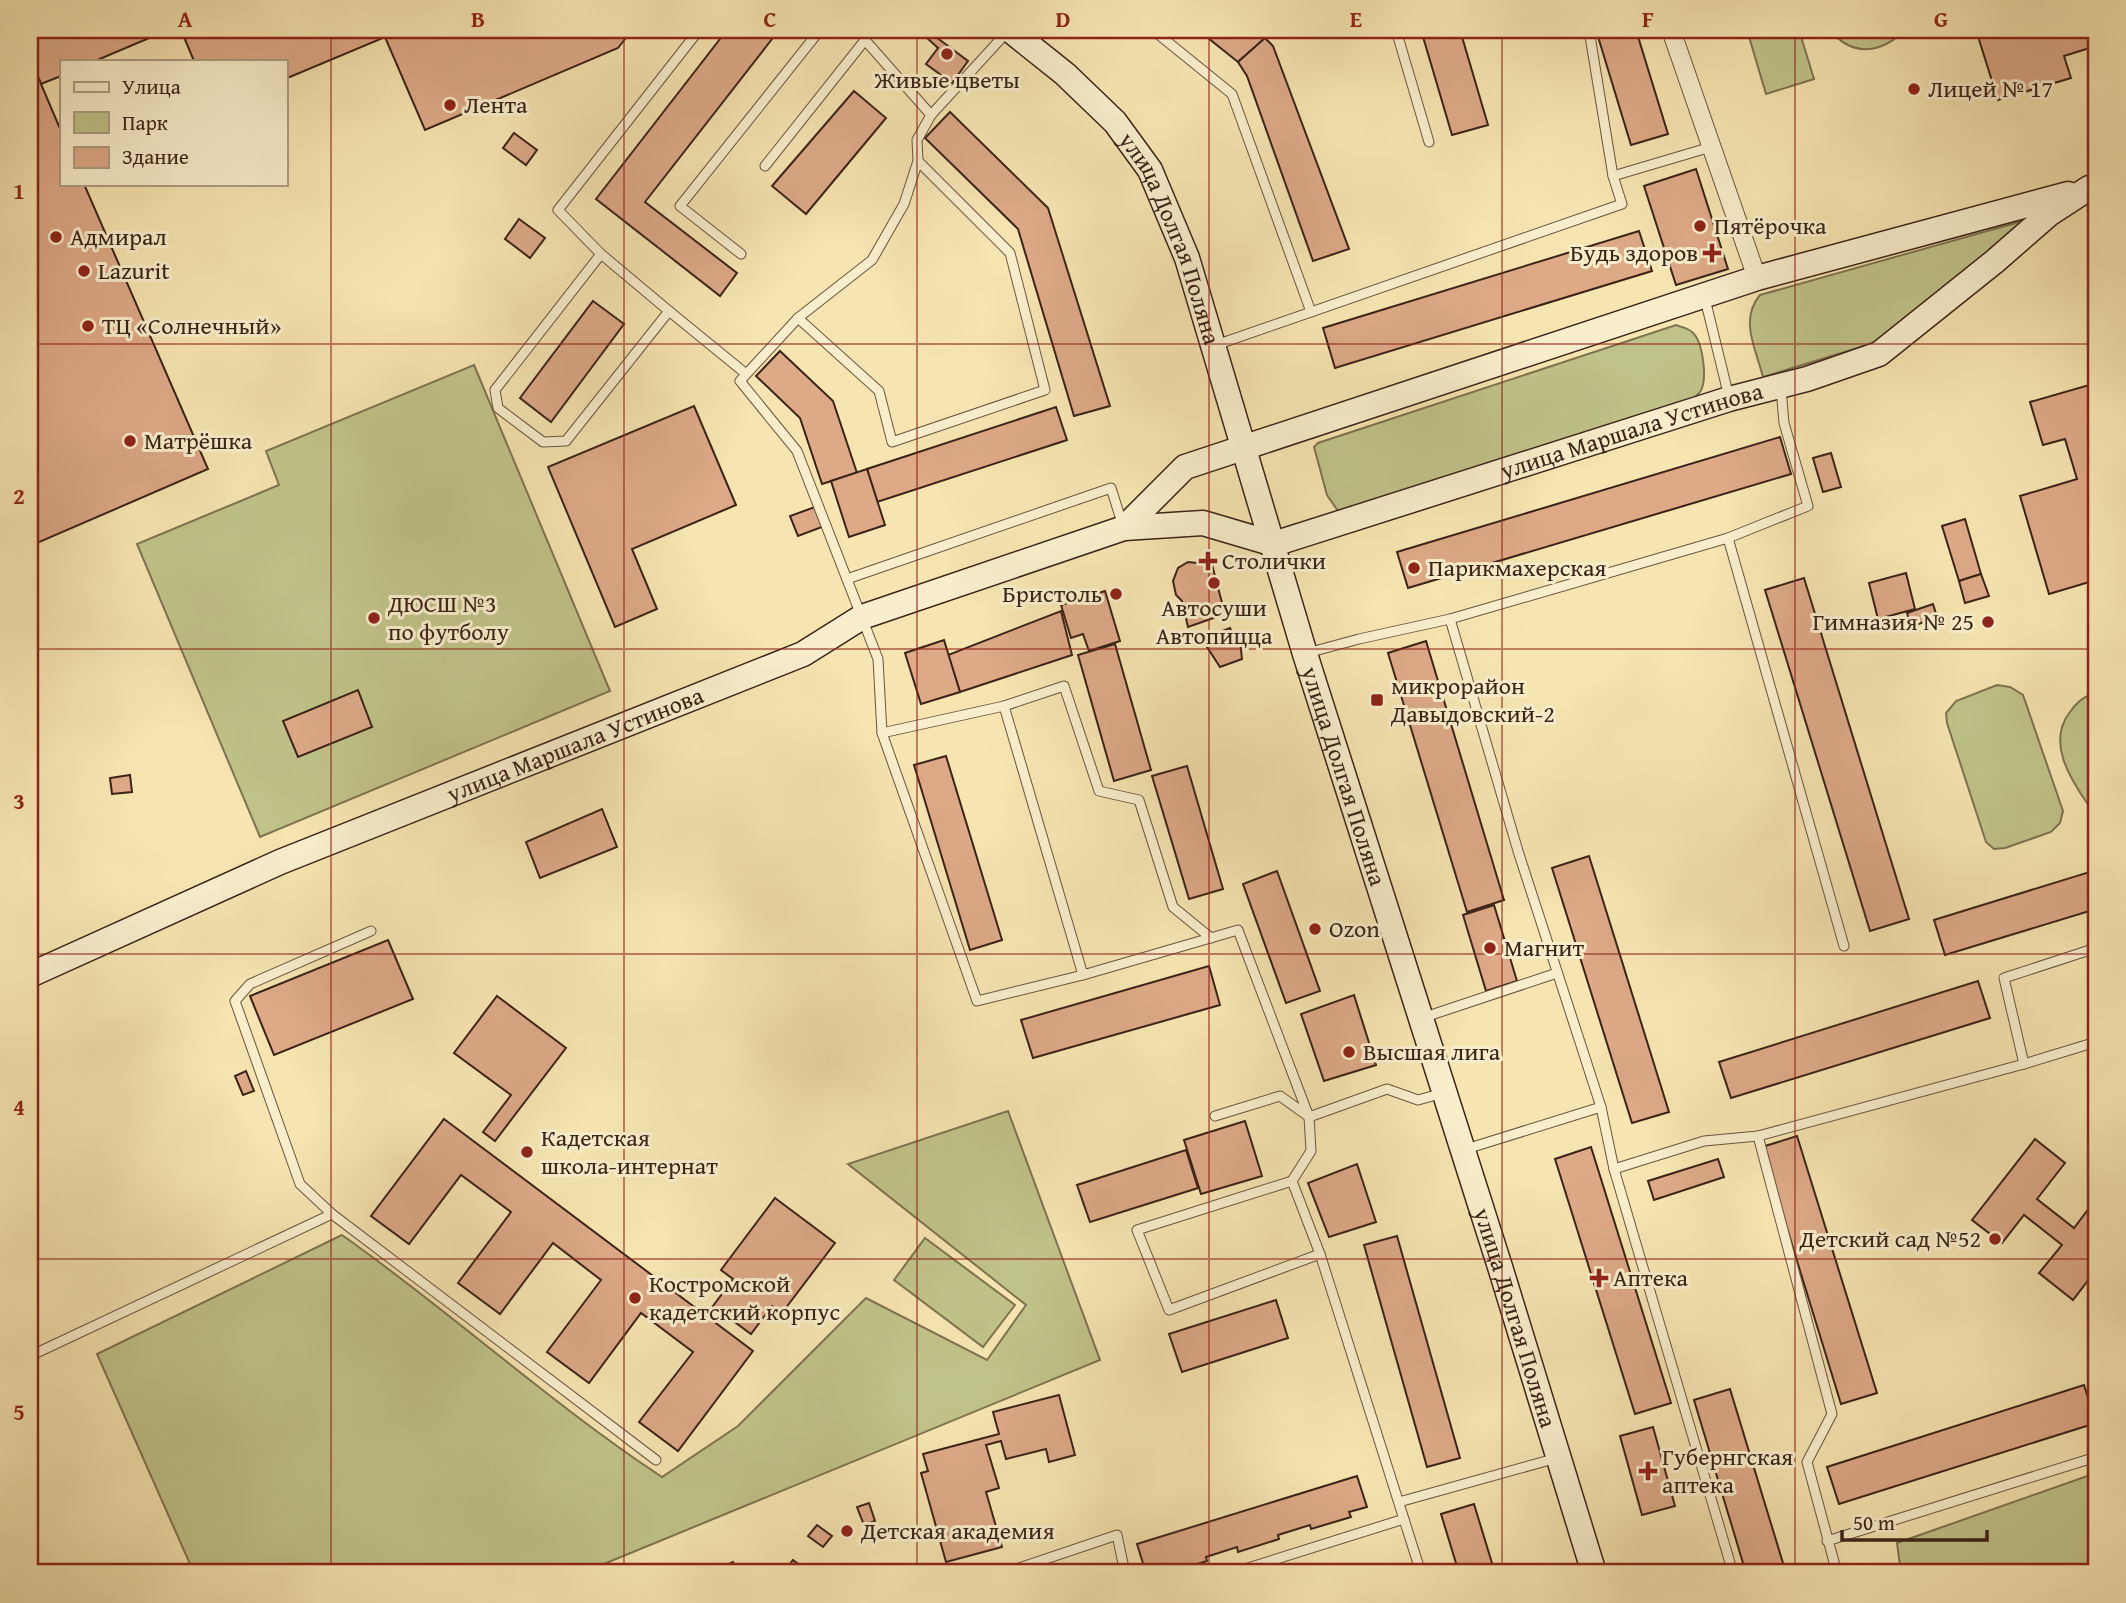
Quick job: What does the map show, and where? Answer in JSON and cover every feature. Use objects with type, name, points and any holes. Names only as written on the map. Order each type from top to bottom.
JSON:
[{"type":"street","name":"улица Долгая Поляна","points":[[1010,30],[1065,74],[1115,122],[1150,170],[1186,258],[1305,654],[1594,1573]]},
{"type":"street","points":[[1671,30],[1756,278]]},
{"type":"street","name":"улица Маршала Устинова","points":[[1124,528],[1185,467],[1756,278],[2093,187]]},
{"type":"street","name":"улица Маршала Устинова","points":[[30,975],[280,862],[803,654],[862,617],[1124,528],[1203,523],[1274,544],[1729,399],[1807,379],[1879,354],[2049,214],[2093,187]]},
{"type":"lane","points":[[699,30],[558,210],[601,254],[745,373]]},
{"type":"lane","points":[[741,254],[680,206],[820,30]]},
{"type":"lane","points":[[1010,30],[931,116],[917,140],[918,161],[904,204],[872,260],[798,318],[740,381],[797,451],[862,617],[878,659],[882,733],[977,1000],[1083,975],[1238,930],[1310,1117],[1311,1151],[1292,1181],[1138,1230],[1168,1310],[1320,1254]]},
{"type":"lane","points":[[1153,30],[1232,93],[1311,312]]},
{"type":"lane","points":[[1396,30],[1429,142]]},
{"type":"lane","points":[[1211,346],[1622,204],[1613,176],[1589,30]]},
{"type":"lane","points":[[765,166],[864,40],[931,116]]},
{"type":"lane","points":[[1613,176],[1711,147]]},
{"type":"lane","points":[[798,318],[879,391],[892,442],[1045,390],[1010,253],[918,161]]},
{"type":"lane","points":[[601,254],[495,390],[498,408],[543,442],[566,441],[669,311]]},
{"type":"lane","points":[[1704,295],[1729,399]]},
{"type":"lane","points":[[1305,654],[1450,619],[1728,538],[1808,506],[1784,423],[1781,386]]},
{"type":"lane","points":[[847,579],[1111,488],[1124,528]]},
{"type":"lane","points":[[1728,538],[1844,946]]},
{"type":"lane","points":[[1450,619],[1557,973],[1601,1107],[1614,1168],[1733,1573]]},
{"type":"lane","points":[[882,733],[1004,706],[1064,686],[1099,791],[1139,800],[1173,907],[1211,938]]},
{"type":"lane","points":[[1004,706],[1083,975]]},
{"type":"lane","points":[[371,931],[250,984],[235,1001],[300,1184],[332,1214],[656,1460]]},
{"type":"lane","points":[[2024,1064],[2004,978],[2096,948]]},
{"type":"lane","points":[[1421,1018],[1557,973]]},
{"type":"lane","points":[[1614,1168],[1704,1141],[1758,1136],[2096,1042]]},
{"type":"lane","points":[[1310,1117],[1387,1089],[1418,1100],[1445,1093]]},
{"type":"lane","points":[[1215,1116],[1280,1096],[1310,1117]]},
{"type":"lane","points":[[1462,1151],[1601,1107]]},
{"type":"lane","points":[[1758,1136],[1832,1414],[1807,1462],[1837,1573]]},
{"type":"lane","points":[[1292,1181],[1320,1254],[1421,1573]]},
{"type":"lane","points":[[30,1356],[332,1214]]},
{"type":"lane","points":[[1399,1502],[1559,1457]]},
{"type":"lane","points":[[1827,1541],[2096,1457]]},
{"type":"lane","points":[[1232,1573],[1404,1519]]},
{"type":"lane","points":[[1003,1573],[1017,1571],[1117,1535],[1125,1573]]},
{"type":"green space","points":[[1747,30],[1799,30],[1814,79],[1766,94]]},
{"type":"green space","points":[[1830,30],[1905,30],[1886,44],[1867,49],[1848,45]]},
{"type":"green space","points":[[2023,221],[1887,339],[1763,377],[1750,325],[1754,305],[1760,295]]},
{"type":"green space","points":[[1676,325],[1689,330],[1696,337],[1701,352],[1704,379],[1697,395],[1672,410],[1338,511],[1327,495],[1314,447],[1318,443]]},
{"type":"green space","name":"ДЮСШ №3 по футболу","points":[[474,365],[610,691],[260,837],[137,544],[279,485],[266,451]]},
{"type":"green space","points":[[1997,685],[2010,687],[2023,695],[2063,811],[2060,823],[2051,832],[2005,848],[1994,849],[1986,842],[1946,713],[1956,701]]},
{"type":"green space","points":[[2096,693],[2096,805],[2087,803],[2074,782],[2063,759],[2060,735],[2063,723],[2076,705]]},
{"type":"green space","points":[[1008,1111],[1100,1360],[582,1573],[194,1573],[97,1354],[342,1235],[580,1419],[662,1477],[738,1426],[866,1298],[987,1360],[1026,1305],[848,1164]]},
{"type":"green space","points":[[925,1238],[1015,1305],[983,1347],[894,1280]]},
{"type":"green space","points":[[2096,1473],[2096,1572],[1901,1573],[1897,1543]]},
{"type":"building","points":[[30,30],[168,30],[97,60],[60,60],[60,76],[41,84],[30,58]]},
{"type":"building","name":"Лента","points":[[181,30],[632,30],[618,48],[425,130],[385,37],[287,78],[287,60],[194,60]]},
{"type":"building","points":[[727,30],[779,30],[645,202],[737,273],[720,296],[596,199]]},
{"type":"building","points":[[1198,30],[1255,30],[1265,38],[1238,62]]},
{"type":"building","points":[[1421,30],[1460,30],[1488,125],[1452,135]]},
{"type":"building","points":[[1596,30],[1636,30],[1668,134],[1631,145]]},
{"type":"building","points":[[1976,30],[2096,30],[2096,46],[2064,56],[2071,78],[1998,100]]},
{"type":"building","name":"Живые цветы","points":[[932,34],[968,61],[952,83],[926,64],[938,48],[928,39]]},
{"type":"building","points":[[1265,38],[1273,46],[1349,249],[1313,261],[1247,76],[1238,62]]},
{"type":"building","name":"ТЦ «Солнечный»","points":[[30,58],[60,129],[60,186],[85,186],[208,469],[30,546]]},
{"type":"building","points":[[854,91],[886,118],[806,214],[772,186]]},
{"type":"building","points":[[950,112],[1048,208],[1110,406],[1074,416],[1018,229],[925,138]]},
{"type":"building","points":[[514,133],[537,150],[526,165],[503,148]]},
{"type":"building","points":[[1696,169],[1728,269],[1676,285],[1644,186]]},
{"type":"building","points":[[519,219],[545,238],[530,258],[505,239]]},
{"type":"building","points":[[1639,231],[1652,271],[1335,368],[1323,328]]},
{"type":"building","points":[[593,301],[624,324],[551,422],[520,398]]},
{"type":"building","points":[[780,351],[833,401],[857,473],[822,484],[800,418],[756,376]]},
{"type":"building","points":[[2096,383],[2096,580],[2049,594],[2020,496],[2077,479],[2065,439],[2043,445],[2030,402]]},
{"type":"building","points":[[694,406],[736,505],[632,549],[657,609],[615,627],[548,467]]},
{"type":"building","points":[[1056,407],[1067,440],[877,502],[867,469]]},
{"type":"building","points":[[1780,437],[1791,474],[1408,588],[1397,552]]},
{"type":"building","points":[[1831,453],[1841,487],[1823,492],[1813,458]]},
{"type":"building","points":[[867,469],[885,525],[849,537],[831,481]]},
{"type":"building","points":[[815,507],[822,527],[798,536],[790,516]]},
{"type":"building","points":[[1965,519],[1981,574],[1959,581],[1942,526]]},
{"type":"building","points":[[1210,557],[1225,614],[1188,627],[1182,601],[1176,595],[1173,581],[1178,568],[1188,562],[1197,563]]},
{"type":"building","points":[[1906,573],[1915,609],[1878,619],[1869,583]]},
{"type":"building","points":[[1981,574],[1989,596],[1965,603],[1959,581]]},
{"type":"building","points":[[1804,578],[1909,919],[1870,931],[1765,590]]},
{"type":"building","points":[[1105,591],[1120,641],[1089,651],[1083,634],[1071,638],[1061,605]]},
{"type":"building","points":[[1933,604],[1937,617],[1911,627],[1907,613]]},
{"type":"building","points":[[1061,611],[1072,655],[960,692],[948,655]]},
{"type":"building","points":[[1230,628],[1240,641],[1242,659],[1220,667],[1207,647],[1209,636]]},
{"type":"building","points":[[944,640],[960,692],[921,704],[905,653]]},
{"type":"building","points":[[1426,641],[1504,900],[1467,912],[1388,653]]},
{"type":"building","points":[[1115,644],[1151,770],[1114,781],[1078,655]]},
{"type":"building","points":[[358,690],[372,727],[298,757],[283,721]]},
{"type":"building","points":[[946,756],[1002,940],[970,950],[914,765]]},
{"type":"building","points":[[1187,766],[1223,889],[1189,899],[1152,776]]},
{"type":"building","points":[[130,775],[132,792],[112,794],[110,778]]},
{"type":"building","points":[[602,809],[617,847],[540,878],[526,842]]},
{"type":"building","points":[[1589,856],[1669,1112],[1632,1123],[1552,868]]},
{"type":"building","points":[[2096,870],[2096,909],[1945,955],[1934,920]]},
{"type":"building","points":[[1277,871],[1320,991],[1286,1003],[1243,884]]},
{"type":"building","name":"Магнит","points":[[1494,905],[1517,981],[1486,991],[1463,915]]},
{"type":"building","points":[[388,940],[413,999],[274,1055],[250,996]]},
{"type":"building","points":[[1209,966],[1220,1005],[1033,1058],[1021,1020]]},
{"type":"building","points":[[1978,981],[1990,1018],[1731,1098],[1719,1062]]},
{"type":"building","points":[[1354,995],[1376,1065],[1324,1081],[1301,1014]]},
{"type":"building","points":[[497,996],[566,1048],[495,1141],[483,1132],[511,1095],[454,1053]]},
{"type":"building","points":[[246,1071],[254,1091],[243,1095],[235,1076]]},
{"type":"building","name":"Костромской кадетский корпус","points":[[444,1119],[753,1351],[678,1451],[639,1422],[693,1352],[641,1313],[589,1383],[547,1352],[601,1280],[553,1243],[500,1314],[458,1283],[511,1212],[461,1175],[409,1244],[371,1216]]},
{"type":"building","points":[[1245,1121],[1262,1176],[1201,1194],[1184,1140]]},
{"type":"building","points":[[1797,1136],[1877,1393],[1841,1404],[1762,1147]]},
{"type":"building","points":[[2035,1139],[2065,1163],[2037,1199],[2074,1228],[2096,1199],[2096,1270],[2073,1300],[2039,1273],[2062,1245],[2024,1215],[2002,1243],[1972,1220]]},
{"type":"building","points":[[1591,1147],[1671,1403],[1635,1414],[1555,1159]]},
{"type":"building","points":[[1186,1150],[1198,1188],[1090,1222],[1077,1185]]},
{"type":"building","points":[[1718,1159],[1724,1177],[1654,1200],[1648,1181]]},
{"type":"building","points":[[1357,1164],[1376,1222],[1329,1237],[1308,1183]]},
{"type":"building","points":[[775,1198],[835,1243],[782,1313],[772,1306],[751,1334],[713,1306],[733,1279],[721,1270]]},
{"type":"building","points":[[1397,1236],[1460,1458],[1427,1467],[1364,1245]]},
{"type":"building","points":[[1276,1300],[1288,1338],[1182,1372],[1169,1334]]},
{"type":"building","points":[[2084,1385],[2096,1423],[1839,1504],[1827,1467]]},
{"type":"building","points":[[1730,1389],[1786,1573],[1746,1573],[1694,1400]]},
{"type":"building","points":[[1059,1395],[1075,1455],[1049,1462],[1046,1449],[1006,1459],[1001,1441],[986,1445],[999,1488],[986,1492],[1002,1547],[946,1562],[921,1473],[928,1471],[923,1454],[999,1434],[993,1412]]},
{"type":"building","name":"Губернгская аптека","points":[[1653,1427],[1675,1506],[1642,1515],[1620,1436]]},
{"type":"building","points":[[1357,1476],[1367,1507],[1349,1512],[1351,1517],[1311,1529],[1310,1525],[1278,1535],[1279,1539],[1238,1552],[1237,1547],[1206,1557],[1207,1561],[1168,1573],[1165,1569],[1146,1573],[1137,1544]]},
{"type":"building","points":[[869,1503],[875,1521],[864,1525],[857,1507]]},
{"type":"building","points":[[1474,1504],[1495,1573],[1459,1573],[1441,1514]]},
{"type":"building","points":[[817,1525],[832,1536],[823,1547],[808,1536]]},
{"type":"building","points":[[793,1560],[810,1573],[783,1573]]},
{"type":"building","points":[[733,1562],[737,1573],[724,1573],[721,1567]]},
{"type":"building","points":[[867,1564],[881,1573],[860,1573]]},
{"type":"building","points":[[1070,1565],[1072,1573],[1043,1573]]},
{"type":"building","points":[[1406,1565],[1408,1573],[1378,1573]]},
{"type":"place","name":"Живые цветы","points":[[947,54]]},
{"type":"place","name":"Лицей № 17","points":[[1914,89]]},
{"type":"place","name":"Лента","points":[[450,105]]},
{"type":"place","name":"Пятёрочка","points":[[1700,226]]},
{"type":"place","name":"Адмирал","points":[[56,237]]},
{"type":"place","name":"Будь здоров","points":[[1712,253]]},
{"type":"place","name":"Lazurit","points":[[84,271]]},
{"type":"place","name":"ТЦ «Солнечный»","points":[[88,326]]},
{"type":"place","name":"Матрёшка","points":[[130,441]]},
{"type":"place","name":"Столички","points":[[1208,561]]},
{"type":"place","name":"Парикмахерская","points":[[1414,568]]},
{"type":"place","name":"Автосуши Автопицца","points":[[1214,583]]},
{"type":"place","name":"Бристоль","points":[[1116,594]]},
{"type":"place","name":"ДЮСШ №3 по футболу","points":[[374,618]]},
{"type":"place","name":"Гимназия № 25","points":[[1988,622]]},
{"type":"place","name":"микрорайон Давыдовский-2","points":[[1377,700]]},
{"type":"place","name":"Ozon","points":[[1315,929]]},
{"type":"place","name":"Магнит","points":[[1490,948]]},
{"type":"place","name":"Высшая лига","points":[[1349,1052]]},
{"type":"place","name":"Кадетская школа-интернат","points":[[527,1152]]},
{"type":"place","name":"Детский сад №52","points":[[1995,1239]]},
{"type":"place","name":"Аптека","points":[[1599,1278]]},
{"type":"place","name":"Костромской кадетский корпус","points":[[635,1298]]},
{"type":"place","name":"Губернгская аптека","points":[[1648,1471]]},
{"type":"place","name":"Детская академия","points":[[847,1531]]}]
